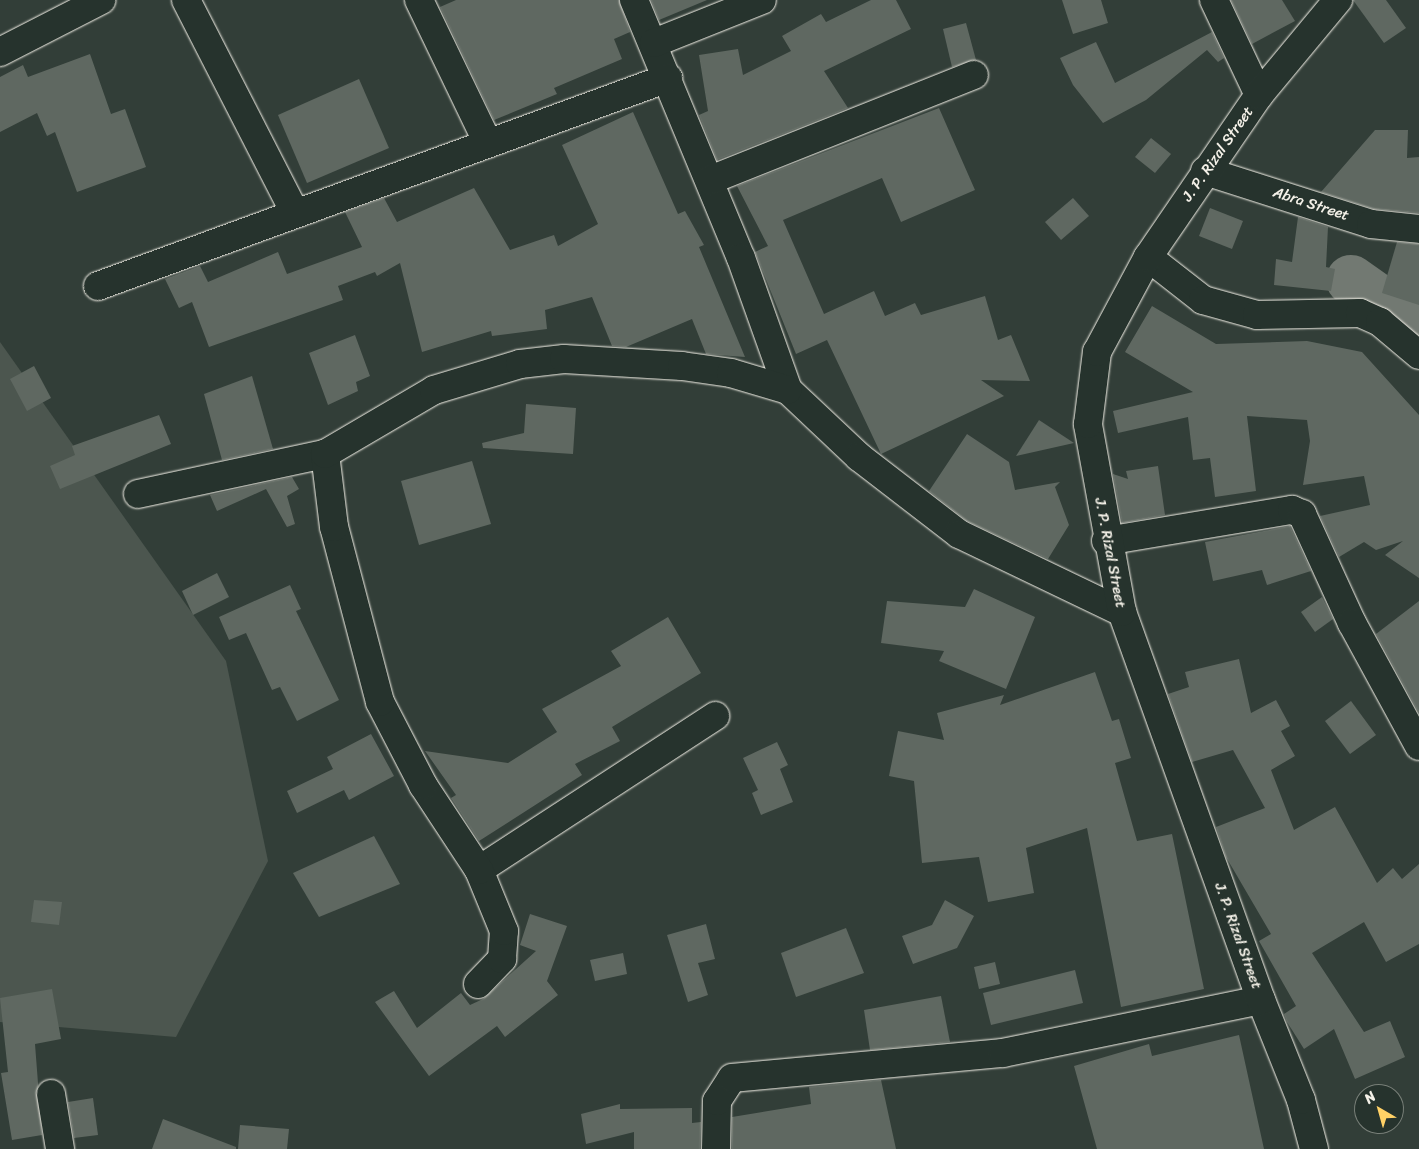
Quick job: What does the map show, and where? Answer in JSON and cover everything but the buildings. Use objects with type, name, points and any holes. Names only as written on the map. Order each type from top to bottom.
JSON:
[{"type":"street","points":[[0,52],[101,0]]},
{"type":"street","points":[[186,0],[296,213]]},
{"type":"street","points":[[419,0],[487,141]]},
{"type":"street","points":[[634,0],[654,43],[710,180],[788,390]]},
{"type":"street","points":[[654,43],[762,0]]},
{"type":"street","points":[[1214,0],[1259,96]]},
{"type":"street","name":"J. P. Rizal Street","points":[[1314,1149],[1301,1100],[1261,1000],[1122,612],[1106,541],[1088,424],[1090,388],[1097,352],[1148,257],[1205,171],[1259,96],[1338,0]]},
{"type":"street","points":[[710,180],[974,76]]},
{"type":"street","points":[[98,286],[487,141],[668,78]]},
{"type":"street","name":"Abra Street","points":[[1205,171],[1371,224],[1419,230]]},
{"type":"street","points":[[1148,257],[1204,300],[1257,315],[1360,313],[1380,322],[1419,355]]},
{"type":"street","points":[[138,494],[325,454],[434,390],[520,364],[564,359],[682,366],[732,373],[788,390],[860,457],[959,534],[1122,612]]},
{"type":"street","points":[[325,454],[334,527],[380,702],[423,785],[479,870],[504,931],[502,959],[478,984]]},
{"type":"street","points":[[1106,541],[1292,510],[1302,514],[1352,623],[1419,746]]},
{"type":"street","points":[[479,870],[715,716]]},
{"type":"street","points":[[716,1149],[717,1101],[732,1078],[1003,1053],[1261,1000]]},
{"type":"street","points":[[51,1094],[60,1149]]},
{"type":"shaded area","points":[[0,342],[226,661],[268,861],[176,1037],[0,1022]]},
{"type":"waterway","points":[[1351,280],[1419,328]]}]
